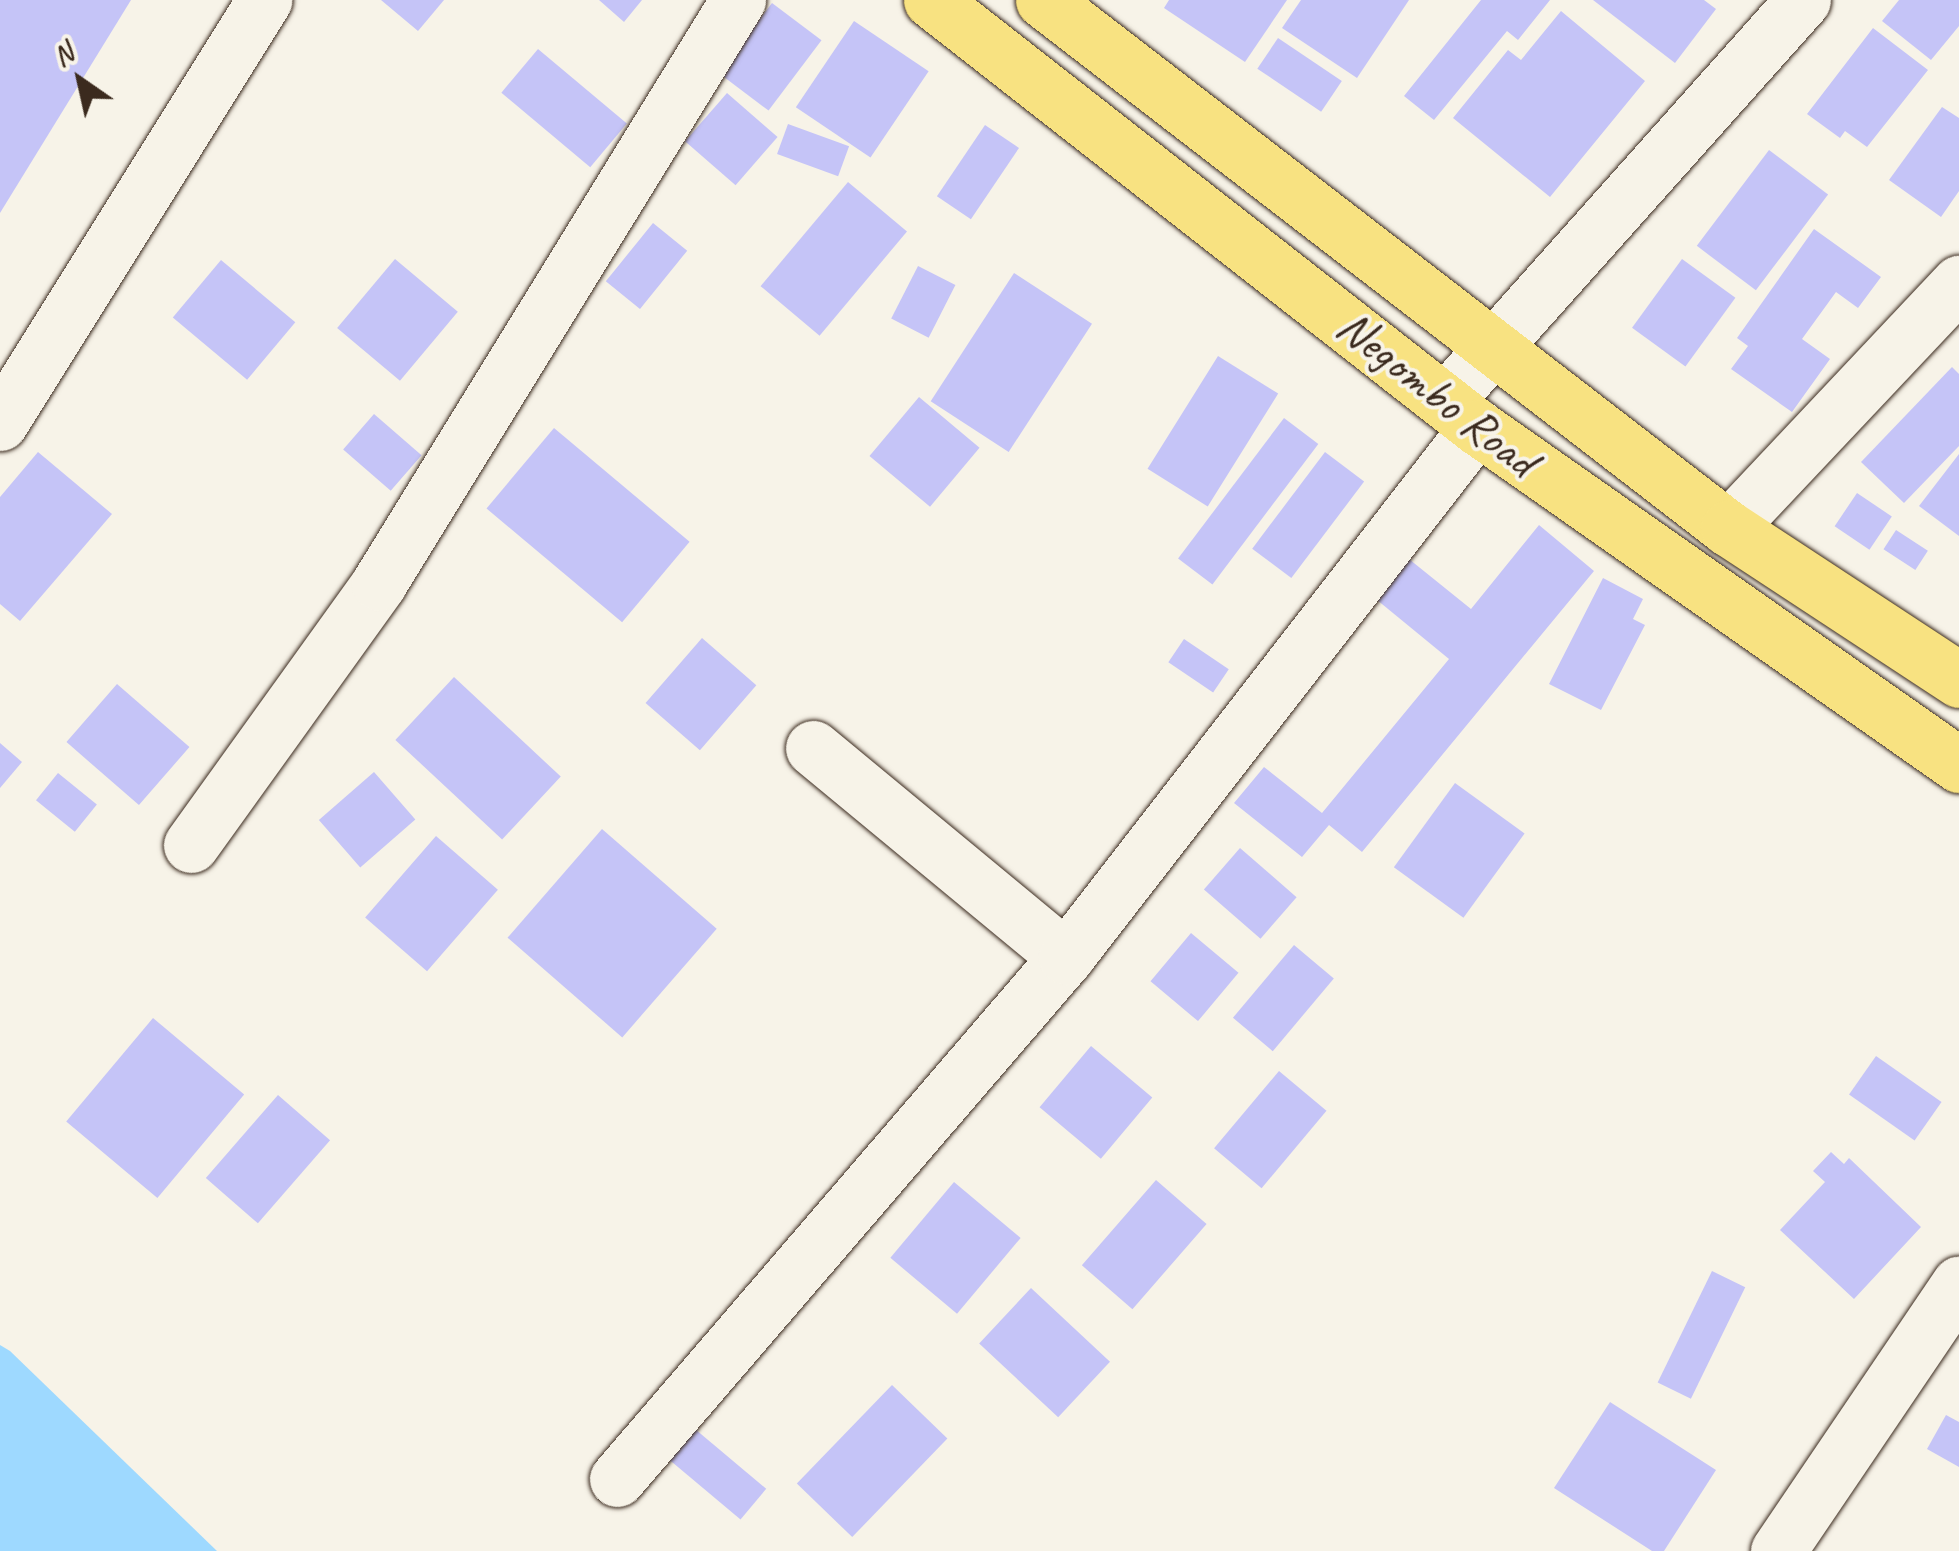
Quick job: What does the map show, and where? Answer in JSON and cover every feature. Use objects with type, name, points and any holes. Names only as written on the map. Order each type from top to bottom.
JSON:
[{"type":"highway","name":"Negombo Road","points":[[931,0],[1461,414],[1959,765]]},
{"type":"highway","name":"Negombo Road","points":[[1043,0],[1728,528],[1959,680]]},
{"type":"street","points":[[0,423],[264,0]]},
{"type":"street","points":[[191,845],[379,583],[738,0]]},
{"type":"street","points":[[617,1478],[1066,958],[1461,414],[1492,344],[1803,0]]},
{"type":"street","points":[[1728,528],[1959,283]]},
{"type":"street","points":[[813,748],[1066,958]]},
{"type":"street","points":[[1778,1551],[1959,1284]]},
{"type":"water","points":[[0,1345],[10,1351],[217,1551],[0,1551]]},
{"type":"building","points":[[0,0],[131,0],[0,213]]},
{"type":"building","points":[[381,0],[444,0],[418,31]]},
{"type":"building","points":[[599,0],[642,0],[624,22]]},
{"type":"building","points":[[1169,0],[1287,0],[1245,62],[1164,8]]},
{"type":"building","points":[[1301,0],[1409,0],[1357,78],[1282,28]]},
{"type":"building","points":[[1481,0],[1550,0],[1518,40],[1507,31],[1434,120],[1404,96]]},
{"type":"building","points":[[1593,0],[1704,0],[1716,9],[1675,63]]},
{"type":"building","points":[[1899,0],[1959,0],[1959,26],[1931,60],[1882,21]]},
{"type":"building","points":[[772,3],[822,40],[769,111],[719,73]]},
{"type":"building","points":[[1561,11],[1645,81],[1550,197],[1453,118],[1508,50],[1521,60]]},
{"type":"building","points":[[854,21],[929,71],[870,158],[796,107]]},
{"type":"building","points":[[1873,28],[1928,70],[1867,147],[1845,131],[1840,138],[1807,114]]},
{"type":"building","points":[[1278,38],[1342,81],[1321,112],[1257,69]]},
{"type":"building","points":[[538,49],[627,124],[590,167],[501,93]]},
{"type":"building","points":[[727,93],[778,137],[736,185],[685,141]]},
{"type":"building","points":[[1942,107],[1959,118],[1959,191],[1941,217],[1889,180]]},
{"type":"building","points":[[788,124],[849,146],[838,176],[777,154]]},
{"type":"building","points":[[985,125],[1019,148],[971,219],[937,196]]},
{"type":"building","points":[[1769,150],[1828,195],[1756,290],[1697,246]]},
{"type":"building","points":[[848,182],[907,231],[820,336],[761,286]]},
{"type":"building","points":[[653,223],[687,251],[640,309],[606,281]]},
{"type":"building","points":[[1814,229],[1881,277],[1858,308],[1836,292],[1802,339],[1830,359],[1792,412],[1731,369],[1748,346],[1737,338]]},
{"type":"building","points":[[395,259],[458,312],[400,381],[337,328]]},
{"type":"building","points":[[1682,259],[1735,298],[1685,367],[1632,328]]},
{"type":"building","points":[[221,260],[295,322],[247,380],[173,317]]},
{"type":"building","points":[[918,266],[955,285],[929,338],[891,319]]},
{"type":"building","points":[[1014,273],[1092,324],[1009,452],[931,401]]},
{"type":"building","points":[[1218,356],[1278,394],[1208,506],[1148,469]]},
{"type":"building","points":[[1952,367],[1959,374],[1959,446],[1904,503],[1861,462]]},
{"type":"building","points":[[919,397],[980,448],[930,507],[870,456]]},
{"type":"building","points":[[374,414],[422,455],[391,491],[343,449]]},
{"type":"building","points":[[1284,418],[1318,444],[1212,584],[1178,559]]},
{"type":"building","points":[[554,428],[690,542],[622,622],[487,508]]},
{"type":"building","points":[[38,452],[112,514],[20,621],[0,604],[0,497]]},
{"type":"building","points":[[1325,452],[1364,481],[1291,578],[1252,549]]},
{"type":"building","points":[[1959,454],[1959,536],[1919,506]]},
{"type":"building","points":[[1857,493],[1892,516],[1869,550],[1835,526]]},
{"type":"building","points":[[1539,525],[1594,571],[1362,852],[1329,825],[1302,857],[1234,803],[1264,767],[1322,813],[1449,659],[1371,595],[1404,555],[1471,609]]},
{"type":"building","points":[[1896,530],[1928,551],[1915,570],[1883,549]]},
{"type":"building","points":[[1603,578],[1643,599],[1633,619],[1645,625],[1601,710],[1549,684]]},
{"type":"building","points":[[702,638],[756,685],[700,750],[646,703]]},
{"type":"building","points":[[1184,639],[1229,669],[1213,692],[1168,662]]},
{"type":"building","points":[[454,677],[561,777],[502,839],[395,740]]},
{"type":"building","points":[[117,684],[189,747],[139,805],[66,742]]},
{"type":"building","points":[[0,743],[22,762],[0,788]]},
{"type":"building","points":[[374,772],[415,820],[360,867],[319,820]]},
{"type":"building","points":[[58,773],[97,804],[75,832],[36,800]]},
{"type":"building","points":[[1455,783],[1525,834],[1463,918],[1394,867]]},
{"type":"building","points":[[602,829],[717,929],[622,1037],[508,938]]},
{"type":"building","points":[[436,836],[498,890],[427,971],[365,918]]},
{"type":"building","points":[[1240,848],[1297,897],[1261,939],[1204,890]]},
{"type":"building","points":[[1191,933],[1238,973],[1198,1021],[1151,981]]},
{"type":"building","points":[[1294,945],[1334,978],[1273,1051],[1233,1018]]},
{"type":"building","points":[[153,1018],[244,1094],[157,1198],[66,1121]]},
{"type":"building","points":[[1091,1046],[1152,1097],[1101,1159],[1040,1107]]},
{"type":"building","points":[[1876,1056],[1942,1102],[1915,1140],[1849,1095]]},
{"type":"building","points":[[1279,1071],[1326,1111],[1262,1188],[1214,1148]]},
{"type":"building","points":[[278,1095],[330,1140],[258,1223],[206,1178]]},
{"type":"building","points":[[1831,1152],[1844,1164],[1849,1158],[1921,1227],[1854,1299],[1780,1230],[1825,1182],[1813,1171]]},
{"type":"building","points":[[1156,1180],[1207,1224],[1132,1309],[1082,1265]]},
{"type":"building","points":[[954,1182],[1021,1238],[957,1314],[890,1258]]},
{"type":"building","points":[[1712,1271],[1745,1287],[1691,1399],[1658,1382]]},
{"type":"building","points":[[1031,1288],[1110,1362],[1058,1417],[979,1344]]},
{"type":"building","points":[[892,1385],[947,1438],[852,1537],[797,1484]]},
{"type":"building","points":[[1610,1402],[1716,1470],[1664,1551],[1652,1551],[1554,1488]]},
{"type":"building","points":[[1946,1415],[1959,1422],[1959,1467],[1927,1449]]},
{"type":"building","points":[[695,1429],[766,1489],[741,1519],[669,1460]]}]
